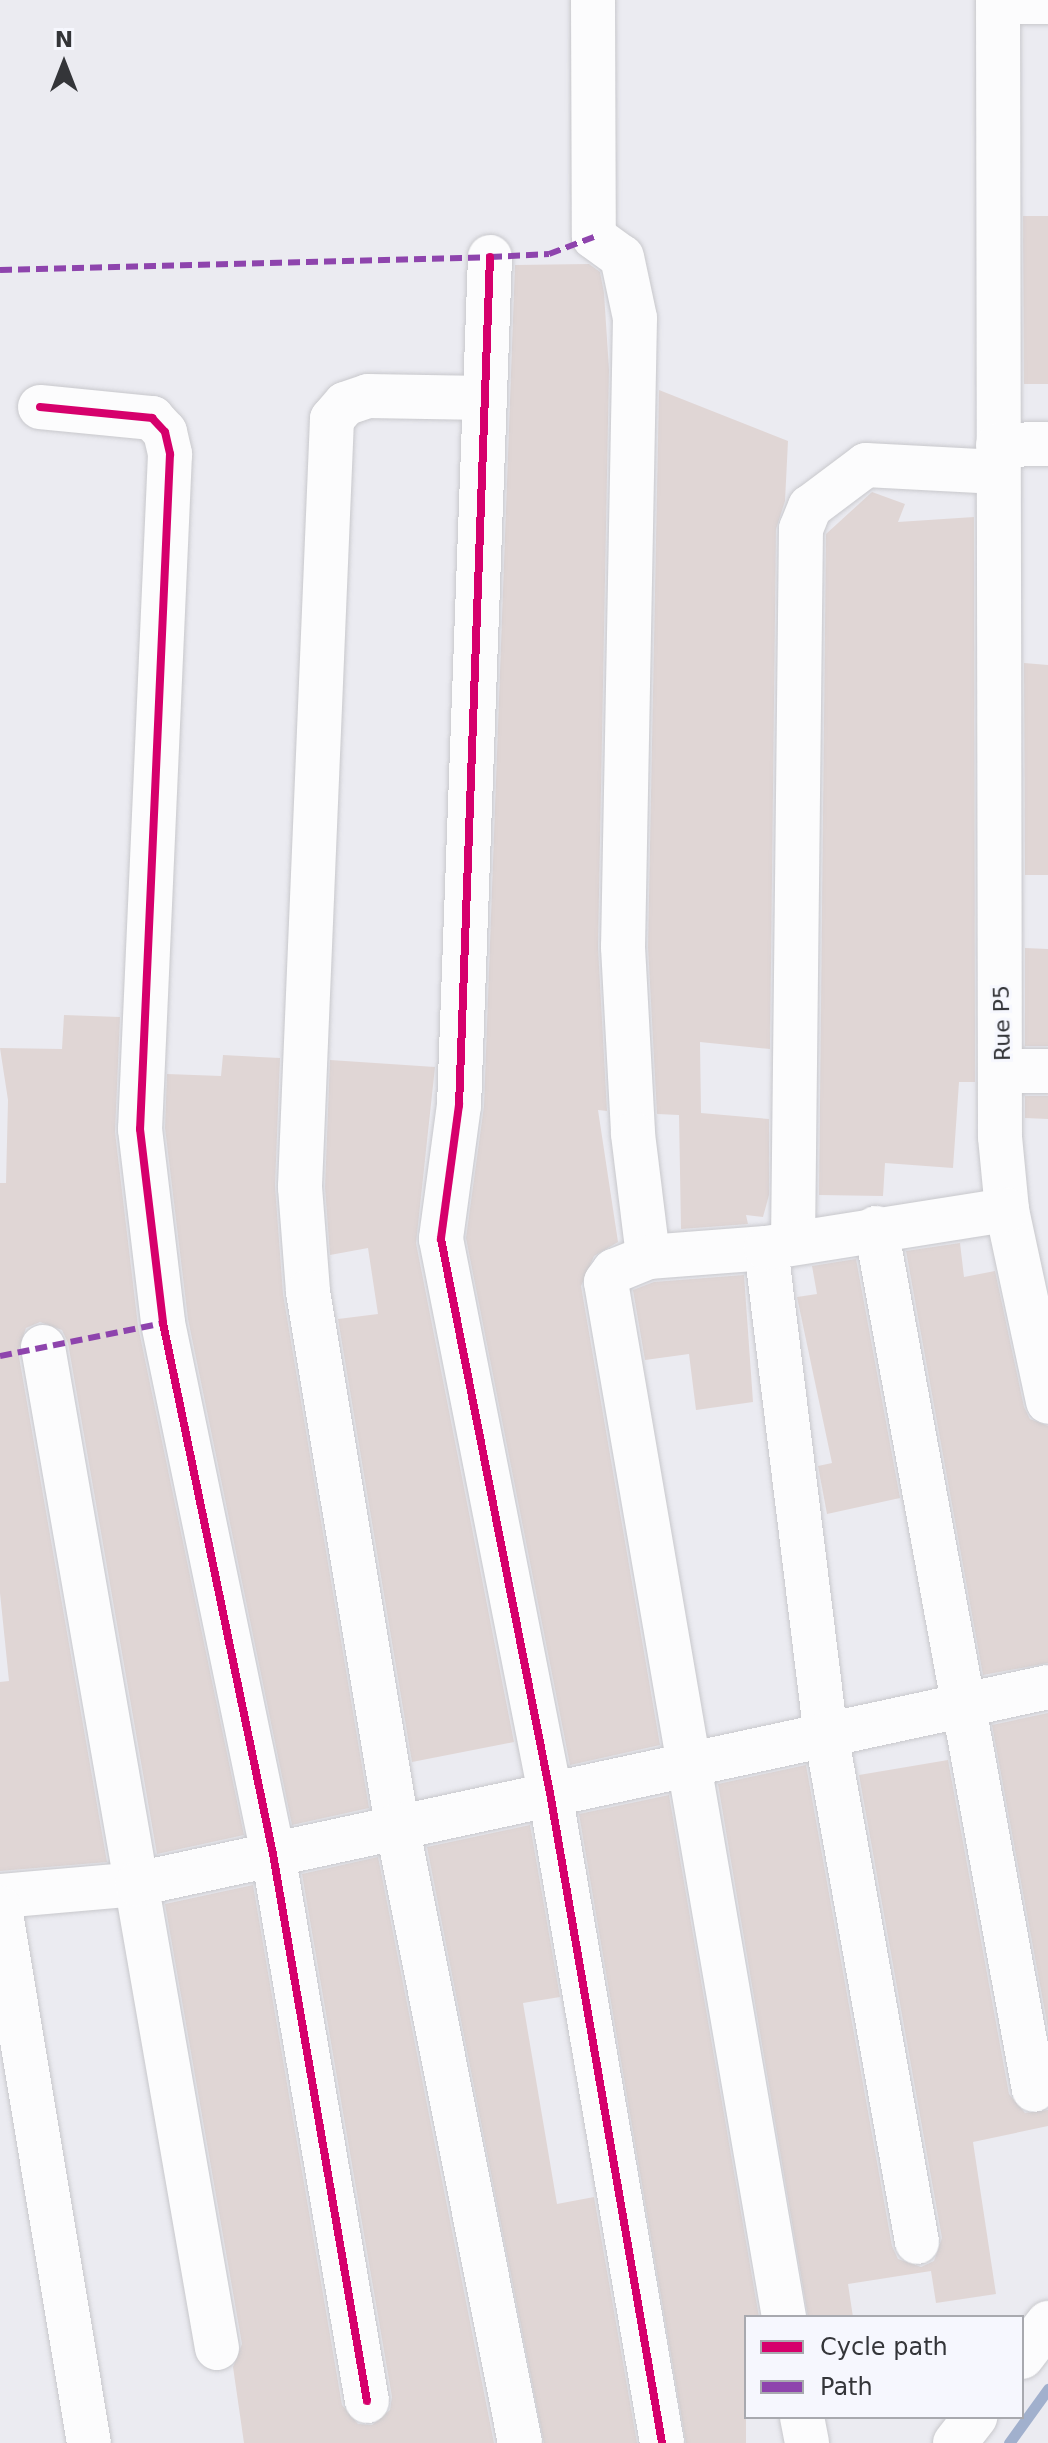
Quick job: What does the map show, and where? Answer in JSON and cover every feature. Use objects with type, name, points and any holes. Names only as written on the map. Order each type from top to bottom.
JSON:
[{"type":"street","points":[[593,0],[594,237],[622,257],[635,318],[623,947],[633,1134],[648,1257]]},
{"type":"street","points":[[998,1],[1048,2]]},
{"type":"street","name":"Rue P5","points":[[998,1],[998,639],[1003,1071],[1000,1137],[1007,1210],[1048,1402]]},
{"type":"street","points":[[490,257],[459,1105],[441,1239],[550,1793],[662,2443]]},
{"type":"street","points":[[485,398],[368,396],[345,404],[332,419],[326,455],[300,1187],[308,1292],[397,1825],[520,2443]]},
{"type":"street","points":[[40,407],[152,418],[165,432],[170,454],[140,1129],[163,1323],[273,1854],[367,2401]]},
{"type":"street","points":[[917,2242],[826,1734],[779,1246],[801,529],[810,507],[866,465],[998,458],[1048,444]]},
{"type":"street","points":[[1003,1071],[1048,1071]]},
{"type":"street","points":[[784,2315],[687,1764],[641,1468],[604,1296],[614,1271],[648,1257],[779,1246],[876,1228],[1007,1210]]},
{"type":"street","points":[[876,1228],[1034,2090]]},
{"type":"street","points":[[43,1347],[217,2348]]},
{"type":"street","points":[[0,1896],[137,1884],[397,1825],[1048,1687]]},
{"type":"street","points":[[0,1908],[89,2443]]},
{"type":"street","points":[[1024,2354],[1048,2323]]},
{"type":"street","points":[[802,2419],[807,2443]]},
{"type":"street","points":[[955,2443],[973,2419]]},
{"type":"building","points":[[1023,216],[1048,216],[1048,384],[1024,384]]},
{"type":"building","points":[[589,264],[600,272],[604,293],[609,370],[598,947],[607,1111],[598,1110],[618,1242],[594,1256],[581,1286],[660,1745],[570,1765],[466,1238],[484,1106],[515,265]]},
{"type":"building","points":[[659,390],[788,441],[785,501],[776,529],[770,1049],[700,1042],[701,1113],[769,1119],[769,1195],[763,1217],[746,1215],[748,1224],[681,1229],[679,1115],[657,1114],[648,947]]},
{"type":"building","points":[[872,492],[905,504],[898,522],[974,517],[975,1082],[959,1082],[953,1168],[885,1163],[883,1196],[819,1195],[826,534]]},
{"type":"building","points":[[1024,663],[1048,665],[1048,875],[1025,875]]},
{"type":"building","points":[[1025,948],[1048,949],[1048,1046],[1025,1046]]},
{"type":"building","points":[[64,1015],[120,1017],[115,1132],[138,1326],[244,1835],[157,1854],[68,1343],[62,1330],[40,1322],[26,1328],[18,1351],[107,1862],[0,1871],[0,1682],[9,1681],[0,1593],[0,1183],[6,1183],[8,1100],[0,1048],[62,1049]]},
{"type":"building","points":[[223,1055],[280,1058],[275,1186],[283,1294],[369,1808],[292,1825],[188,1319],[165,1128],[167,1074],[221,1076]]},
{"type":"building","points":[[330,1060],[435,1067],[416,1243],[514,1742],[412,1762],[338,1319],[378,1314],[368,1248],[330,1255],[325,1187]]},
{"type":"building","points":[[1025,1096],[1048,1096],[1048,1119],[1025,1118]]},
{"type":"building","points":[[960,1243],[964,1277],[995,1271],[1024,1407],[1030,1419],[1048,1426],[1048,1663],[983,1675],[906,1251]]},
{"type":"building","points":[[856,1259],[900,1498],[827,1514],[818,1466],[832,1463],[797,1297],[817,1294],[812,1266]]},
{"type":"building","points":[[744,1275],[753,1402],[696,1410],[689,1354],[645,1360],[633,1290],[654,1282]]},
{"type":"building","points":[[1048,1713],[1048,2028],[992,1725]]},
{"type":"building","points":[[948,1760],[1009,2094],[1025,2113],[1048,2110],[1048,2126],[973,2142],[996,2294],[936,2303],[931,2271],[848,2284],[853,2315],[808,2315],[718,1784],[806,1765],[892,2246],[898,2259],[921,2267],[934,2261],[942,2238],[859,1775]]},
{"type":"building","points":[[669,1795],[759,2315],[744,2315],[746,2443],[686,2443],[579,1814]]},
{"type":"building","points":[[530,1825],[560,1997],[523,2003],[557,2204],[594,2197],[637,2443],[544,2443],[427,1847]]},
{"type":"building","points":[[378,1857],[494,2443],[244,2443],[233,2367],[242,2344],[165,1904],[253,1885],[342,2405],[358,2424],[372,2425],[390,2410],[392,2397],[302,1874]]},
{"type":"waterway","points":[[1009,2443],[1048,2389]]},
{"type":"marked path","points":[[0,270],[549,254],[594,237]]},
{"type":"marked path","points":[[0,1356],[163,1323]]},
{"type":"cycle path","points":[[490,257],[459,1105],[441,1239],[550,1793],[662,2443]]},
{"type":"cycle path","points":[[40,407],[152,418],[165,432],[170,454],[140,1129],[163,1323],[273,1854],[367,2401]]}]
